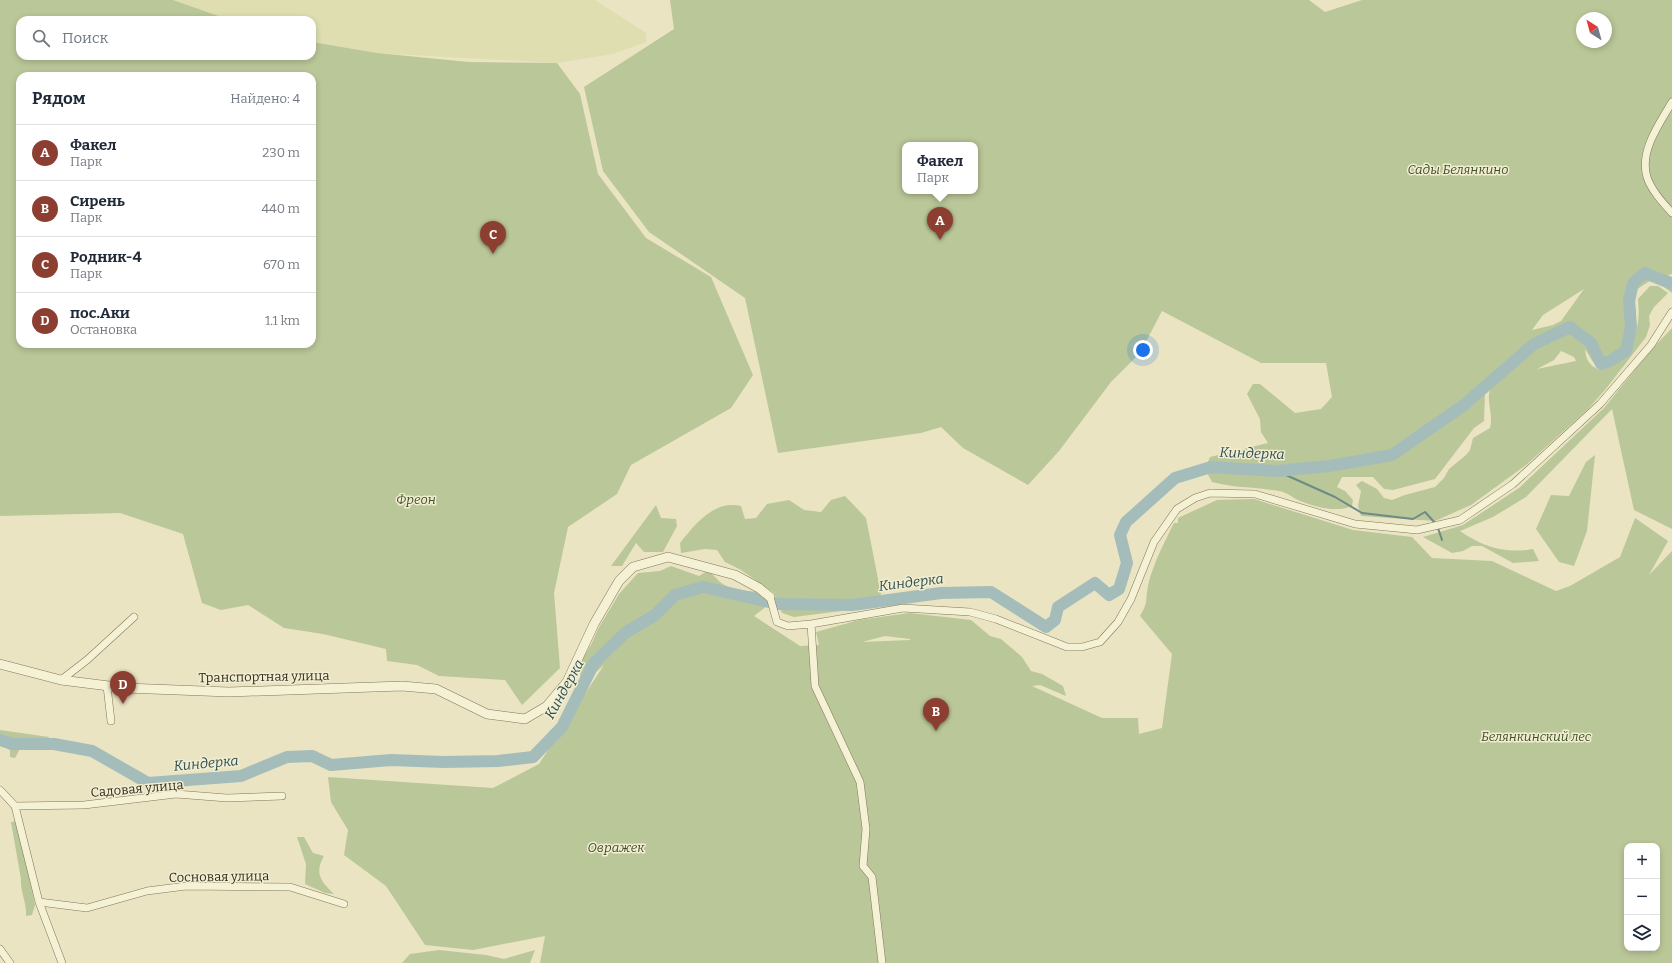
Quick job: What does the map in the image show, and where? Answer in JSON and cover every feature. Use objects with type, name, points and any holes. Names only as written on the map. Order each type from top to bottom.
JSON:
[{"type":"street","points":[[1672,102],[1654,133],[1645,159],[1647,178],[1659,198],[1672,213]]},
{"type":"street","points":[[770,597],[777,622],[788,626],[811,624],[903,608],[970,612],[996,619],[1067,647],[1082,647],[1100,642],[1118,622],[1131,599],[1154,542],[1177,509],[1195,498],[1210,493],[1255,494],[1355,524],[1417,530],[1460,520],[1514,484],[1600,404],[1651,345],[1672,312]]},
{"type":"street","name":"Транспортная улица","points":[[0,664],[61,680],[107,686],[229,692],[402,686],[436,688],[487,714],[525,719],[547,706],[568,682],[594,624],[619,581],[633,567],[668,557],[735,575],[759,588],[770,597]]},
{"type":"street","points":[[61,680],[87,660],[134,617]]},
{"type":"street","points":[[811,624],[815,686],[860,782],[866,829],[863,866],[872,877],[882,963]]},
{"type":"street","points":[[107,686],[110,721]]},
{"type":"street","points":[[0,790],[15,806],[39,902],[62,963]]},
{"type":"street","name":"Садовая улица","points":[[15,806],[84,804],[176,794],[227,798],[282,796]]},
{"type":"street","name":"Сосновая улица","points":[[39,902],[87,908],[147,891],[186,886],[290,887],[344,904]]},
{"type":"street","points":[[0,949],[10,963]]},
{"type":"green space","name":"Фреон","points":[[0,0],[173,0],[219,16],[16,16],[16,60],[316,60],[316,43],[377,53],[469,62],[557,63],[580,94],[598,174],[646,238],[711,277],[753,375],[731,408],[631,465],[617,494],[568,527],[554,593],[560,668],[522,705],[505,680],[439,676],[417,665],[387,661],[386,649],[323,634],[284,628],[248,605],[221,610],[202,603],[183,534],[120,513],[0,516]]},
{"type":"green space","points":[[173,0],[595,0],[646,33],[646,42],[613,54],[557,63],[377,53],[316,43],[316,16],[219,16]]},
{"type":"green space","name":"Сады Белянкино","points":[[670,0],[1309,0],[1325,12],[1362,0],[1672,0],[1672,274],[1668,275],[1672,277],[1672,293],[1659,283],[1650,281],[1637,290],[1634,296],[1636,310],[1635,320],[1628,350],[1638,326],[1638,299],[1650,286],[1658,286],[1668,293],[1654,307],[1649,316],[1650,325],[1646,337],[1605,390],[1587,410],[1526,465],[1471,505],[1435,521],[1361,516],[1358,506],[1361,491],[1356,485],[1362,481],[1377,489],[1384,498],[1392,500],[1435,487],[1444,478],[1449,469],[1470,450],[1473,438],[1490,428],[1491,418],[1489,392],[1491,387],[1485,392],[1484,421],[1474,428],[1435,479],[1393,490],[1384,489],[1373,477],[1342,477],[1337,487],[1345,491],[1353,500],[1352,506],[1339,509],[1318,507],[1298,500],[1287,493],[1212,482],[1205,469],[1210,457],[1268,443],[1261,432],[1260,419],[1247,394],[1253,384],[1260,384],[1295,413],[1321,409],[1332,397],[1326,363],[1261,363],[1162,311],[1140,353],[1111,382],[1059,451],[1028,485],[963,448],[941,427],[921,433],[778,453],[745,298],[649,232],[603,171],[584,87],[674,29]],"holes":[[[1584,289],[1561,321],[1553,325],[1532,330],[1543,315]],[[1585,349],[1593,362],[1600,366],[1611,363],[1627,354],[1599,370],[1590,364],[1586,356]],[[1561,351],[1574,357],[1576,361],[1537,369],[1554,360]]]},
{"type":"green space","points":[[1672,328],[1672,529],[1634,510],[1612,409],[1526,497],[1493,517],[1460,531],[1477,541],[1495,548],[1513,551],[1533,549],[1539,561],[1513,563],[1482,546],[1472,546],[1463,551],[1452,553],[1423,537],[1463,525],[1519,488],[1604,408],[1651,350]]},
{"type":"green space","points":[[1595,455],[1587,531],[1574,566],[1559,562],[1536,529],[1551,495],[1569,496],[1586,462]]},
{"type":"green space","points":[[845,496],[866,518],[881,594],[873,607],[794,617],[782,613],[774,593],[741,570],[725,562],[717,550],[705,549],[681,553],[680,543],[692,528],[706,515],[722,507],[731,505],[741,506],[745,519],[756,518],[767,504],[789,500],[804,510],[821,512],[831,500]]},
{"type":"green space","points":[[1254,499],[1353,530],[1412,537],[1432,558],[1492,561],[1556,591],[1570,586],[1620,557],[1635,518],[1668,541],[1649,575],[1672,551],[1672,963],[540,963],[545,936],[473,950],[425,945],[386,886],[344,855],[348,830],[331,802],[328,777],[493,788],[539,764],[604,665],[595,673],[580,680],[581,661],[619,594],[638,573],[660,571],[671,566],[699,576],[709,570],[720,582],[730,588],[758,592],[768,605],[754,616],[800,646],[819,645],[816,632],[859,620],[909,613],[971,620],[990,636],[1001,639],[1022,657],[1031,671],[1042,674],[1063,686],[1066,696],[1040,685],[1032,686],[1102,718],[1138,718],[1139,734],[1162,728],[1172,654],[1140,616],[1146,604],[1152,570],[1174,523],[1178,523],[1178,518],[1217,500]],"holes":[[[885,636],[910,640],[862,642]]]},
{"type":"green space","points":[[656,505],[661,518],[676,519],[677,526],[663,552],[644,552],[636,543],[622,566],[611,566]]},
{"type":"green space","points":[[0,730],[49,737],[47,744],[35,750],[20,749],[15,758],[10,757],[10,750],[0,745]]},
{"type":"green space","points":[[17,821],[35,905],[32,915],[26,916],[26,907],[11,822]]},
{"type":"green space","points":[[297,837],[304,837],[313,853],[324,856],[319,872],[320,877],[334,894],[325,893],[305,884],[306,864]]},
{"type":"green space","points":[[439,950],[486,955],[504,959],[535,950],[530,963],[402,963],[410,954]]},
{"type":"waterway","name":"Киндерка","points":[[0,740],[12,744],[54,744],[92,751],[148,783],[241,776],[287,757],[312,756],[331,765],[391,760],[444,762],[498,761],[533,757],[562,727],[594,663],[625,633],[655,615],[675,595],[703,587],[778,604],[852,605],[941,593],[991,592],[1046,627],[1055,620],[1058,607],[1095,583],[1109,595],[1119,589],[1127,563],[1120,535],[1126,522],[1175,478],[1211,467],[1277,471],[1330,466],[1392,455],[1464,405],[1534,344],[1570,327],[1591,343],[1601,364],[1610,361],[1626,351],[1631,327],[1629,301],[1633,283],[1645,273],[1672,284]]},
{"type":"waterway","points":[[1277,471],[1335,497],[1362,513],[1413,519],[1425,512],[1436,524]]},
{"type":"waterway","points":[[1438,528],[1442,540]]},
{"type":"place","name":"Факел","points":[[940,240]]},
{"type":"place","name":"Родник-4","points":[[493,254]]},
{"type":"place","name":"пос.Аки","points":[[123,704]]},
{"type":"place","name":"Сирень","points":[[936,731]]},
{"type":"park label","name":"Белянкинский лес","points":[[1536,736]]},
{"type":"park label","name":"Овражек","points":[[616,847]]}]
